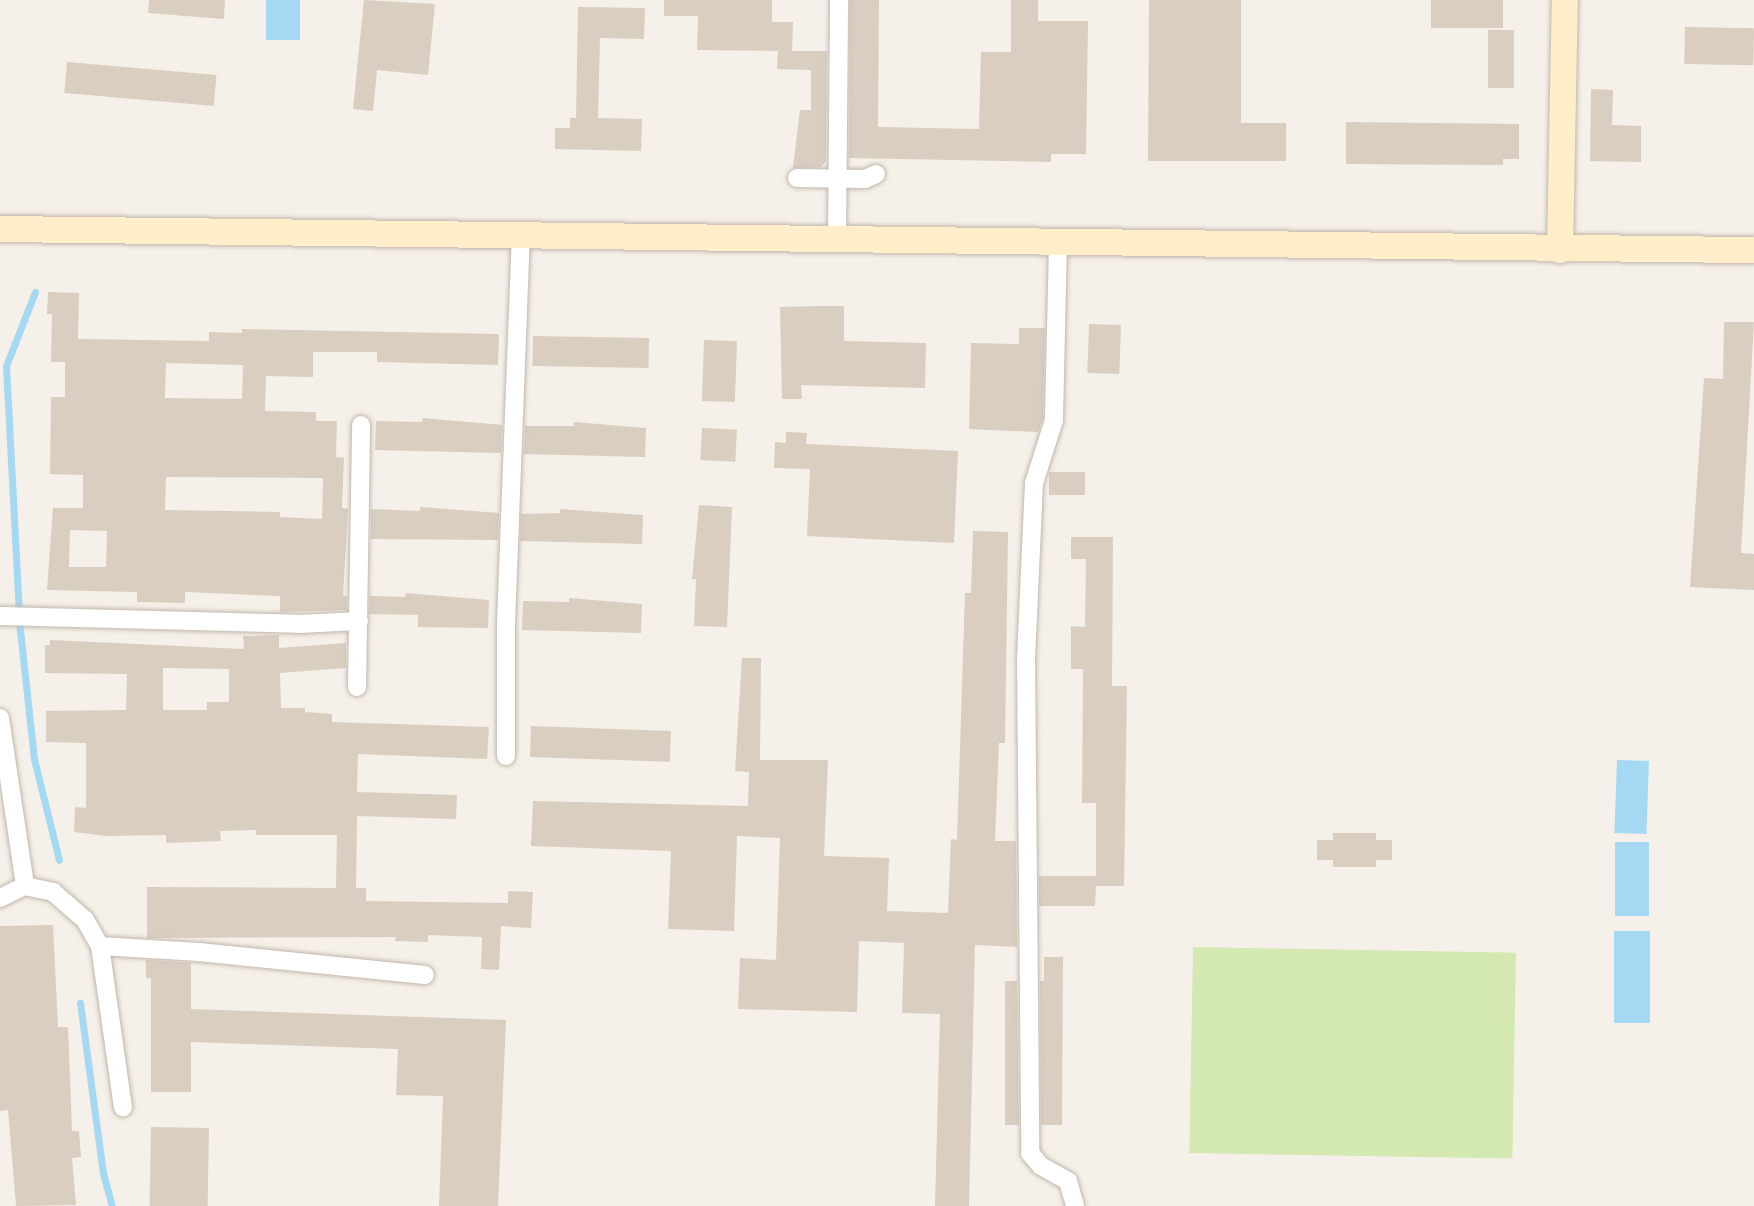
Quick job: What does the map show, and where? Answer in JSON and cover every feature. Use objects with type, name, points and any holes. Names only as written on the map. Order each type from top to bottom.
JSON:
[{"type":"street","points":[[837,238],[839,0]]},
{"type":"street","points":[[1560,250],[1564,0]]},
{"type":"street","points":[[797,178],[865,179],[876,174]]},
{"type":"street","points":[[0,229],[837,238],[1560,250],[1754,250]]},
{"type":"street","points":[[506,756],[508,552],[521,234]]},
{"type":"street","points":[[1058,242],[1054,420],[1034,483],[1026,657],[1030,1153],[1041,1166],[1068,1181],[1075,1206]]},
{"type":"street","points":[[357,687],[361,425]]},
{"type":"street","points":[[13,616],[299,624],[359,621]]},
{"type":"street","points":[[0,718],[25,886]]},
{"type":"street","points":[[0,898],[25,886],[53,892],[85,920],[100,946],[123,1107]]},
{"type":"street","points":[[100,946],[199,952],[425,975]]},
{"type":"green space","points":[[1193,947],[1516,953],[1512,1159],[1189,1153]]},
{"type":"water","points":[[266,0],[300,0],[300,40],[266,40]]},
{"type":"water","points":[[1617,760],[1649,761],[1646,834],[1614,833]]},
{"type":"water","points":[[1615,842],[1649,842],[1649,916],[1615,916]]},
{"type":"water","points":[[1614,931],[1650,931],[1650,1023],[1614,1023]]},
{"type":"building","points":[[149,0],[225,0],[224,19],[148,13]]},
{"type":"building","points":[[364,0],[435,4],[428,75],[377,70],[373,111],[353,109]]},
{"type":"building","points":[[664,0],[772,0],[772,22],[793,22],[792,51],[827,51],[826,161],[821,167],[793,168],[800,110],[811,110],[811,70],[777,69],[778,51],[697,50],[698,16],[664,16]]},
{"type":"building","points":[[850,0],[879,0],[878,127],[979,129],[981,52],[1011,52],[1011,0],[1038,0],[1038,21],[1088,21],[1086,154],[1051,154],[1051,162],[849,158]]},
{"type":"building","points":[[1149,0],[1241,0],[1241,123],[1286,123],[1286,161],[1148,161]]},
{"type":"building","points":[[1431,0],[1503,0],[1503,28],[1431,28]]},
{"type":"building","points":[[578,7],[645,8],[644,39],[600,38],[598,118],[642,119],[641,151],[555,149],[555,128],[570,128],[570,118],[576,118]]},
{"type":"building","points":[[1685,27],[1754,28],[1753,65],[1684,64]]},
{"type":"building","points":[[1488,30],[1514,30],[1514,88],[1488,88]]},
{"type":"building","points":[[67,62],[216,75],[214,106],[64,93]]},
{"type":"building","points":[[1591,89],[1613,90],[1612,125],[1641,126],[1641,162],[1590,161]]},
{"type":"building","points":[[1346,122],[1519,124],[1519,159],[1503,159],[1503,165],[1346,164]]},
{"type":"building","points":[[48,292],[79,293],[78,339],[209,341],[209,332],[242,333],[242,329],[499,334],[498,365],[377,362],[377,352],[313,352],[313,377],[266,376],[265,411],[316,412],[316,421],[337,421],[336,457],[344,458],[342,508],[348,509],[343,595],[347,596],[347,610],[280,612],[280,596],[185,592],[185,603],[137,602],[137,592],[47,590],[53,508],[83,508],[83,475],[50,474],[51,397],[65,397],[65,362],[51,362],[52,314],[47,314]],"holes":[[[166,363],[243,365],[242,399],[165,398]],[[166,477],[323,478],[322,519],[280,517],[280,512],[165,510]],[[70,530],[107,531],[106,567],[69,567]]]},
{"type":"building","points":[[844,306],[844,341],[926,343],[925,388],[801,385],[802,399],[782,399],[780,307]]},
{"type":"building","points":[[1724,322],[1754,322],[1741,553],[1754,554],[1754,590],[1690,587],[1704,378],[1723,379]]},
{"type":"building","points":[[1089,324],[1121,325],[1119,374],[1087,373]]},
{"type":"building","points":[[1019,328],[1045,328],[1043,418],[1038,432],[969,429],[971,343],[1019,344]]},
{"type":"building","points":[[533,336],[649,338],[648,368],[532,366]]},
{"type":"building","points":[[704,340],[737,341],[735,402],[702,401]]},
{"type":"building","points":[[423,418],[502,425],[501,453],[375,450],[376,421],[422,422]]},
{"type":"building","points":[[574,422],[646,428],[645,457],[524,454],[525,426],[574,426]]},
{"type":"building","points":[[702,428],[737,430],[735,462],[700,460]]},
{"type":"building","points":[[786,432],[807,433],[806,444],[958,451],[954,543],[807,536],[810,469],[774,468],[775,442],[786,443]]},
{"type":"building","points":[[1049,472],[1085,472],[1085,495],[1049,495]]},
{"type":"building","points":[[699,505],[732,507],[727,627],[694,626],[696,579],[692,579]]},
{"type":"building","points":[[420,507],[499,513],[498,540],[371,539],[371,509],[420,511]]},
{"type":"building","points":[[560,509],[643,515],[642,544],[520,541],[521,514],[560,513]]},
{"type":"building","points":[[973,531],[1008,532],[1005,743],[999,743],[995,841],[1016,841],[1017,947],[975,945],[969,1206],[935,1206],[940,1014],[902,1013],[904,943],[859,941],[857,1012],[738,1009],[740,958],[776,960],[780,838],[737,836],[734,931],[668,929],[671,851],[531,846],[533,801],[748,806],[749,772],[735,771],[742,658],[761,658],[760,760],[828,760],[824,856],[889,858],[887,911],[948,913],[951,839],[957,840],[965,593],[971,593]]},
{"type":"building","points":[[1071,537],[1113,537],[1112,686],[1127,686],[1124,886],[1096,886],[1095,906],[1039,906],[1039,876],[1096,876],[1096,803],[1082,803],[1083,669],[1071,669],[1071,626],[1085,627],[1086,559],[1071,559]]},
{"type":"building","points":[[406,593],[489,600],[488,628],[418,627],[418,615],[369,614],[370,596],[405,597]]},
{"type":"building","points":[[569,598],[642,604],[641,633],[522,630],[523,601],[569,602]]},
{"type":"building","points":[[279,635],[279,648],[346,643],[346,668],[280,673],[281,708],[305,708],[305,712],[332,714],[332,722],[489,727],[487,759],[358,754],[357,792],[457,795],[456,819],[357,816],[356,888],[366,888],[366,901],[508,903],[508,891],[533,892],[531,928],[501,926],[499,970],[481,969],[482,937],[428,935],[428,942],[395,941],[396,937],[147,938],[147,887],[336,888],[337,835],[256,835],[256,830],[220,831],[221,841],[166,843],[166,835],[107,836],[74,832],[75,807],[86,808],[86,743],[46,742],[46,711],[126,710],[127,674],[45,673],[45,645],[50,645],[50,640],[244,649],[243,636]],"holes":[[[163,668],[229,669],[229,702],[207,702],[207,710],[163,710]]]},
{"type":"building","points":[[531,726],[671,731],[670,762],[530,757]]},
{"type":"building","points":[[1333,833],[1376,833],[1376,840],[1392,840],[1392,860],[1376,860],[1376,867],[1333,867],[1333,860],[1317,860],[1317,840],[1333,840]]},
{"type":"building","points":[[53,925],[58,1027],[68,1027],[72,1131],[79,1131],[81,1157],[72,1158],[76,1205],[16,1206],[8,1110],[0,1111],[0,926]]},
{"type":"building","points":[[1044,957],[1063,957],[1062,1125],[1041,1125],[1040,981],[1044,981]]},
{"type":"building","points":[[146,960],[191,963],[191,1009],[506,1020],[498,1206],[439,1206],[443,1096],[396,1095],[398,1049],[191,1042],[191,1092],[151,1092],[151,978],[146,978]]},
{"type":"building","points":[[1005,981],[1017,981],[1019,1125],[1005,1125]]},
{"type":"building","points":[[151,1127],[209,1128],[208,1206],[150,1206]]},
{"type":"waterway","points":[[35,292],[6,366],[20,630],[34,759],[59,860]]},
{"type":"waterway","points":[[80,1003],[103,1173],[112,1206]]}]
